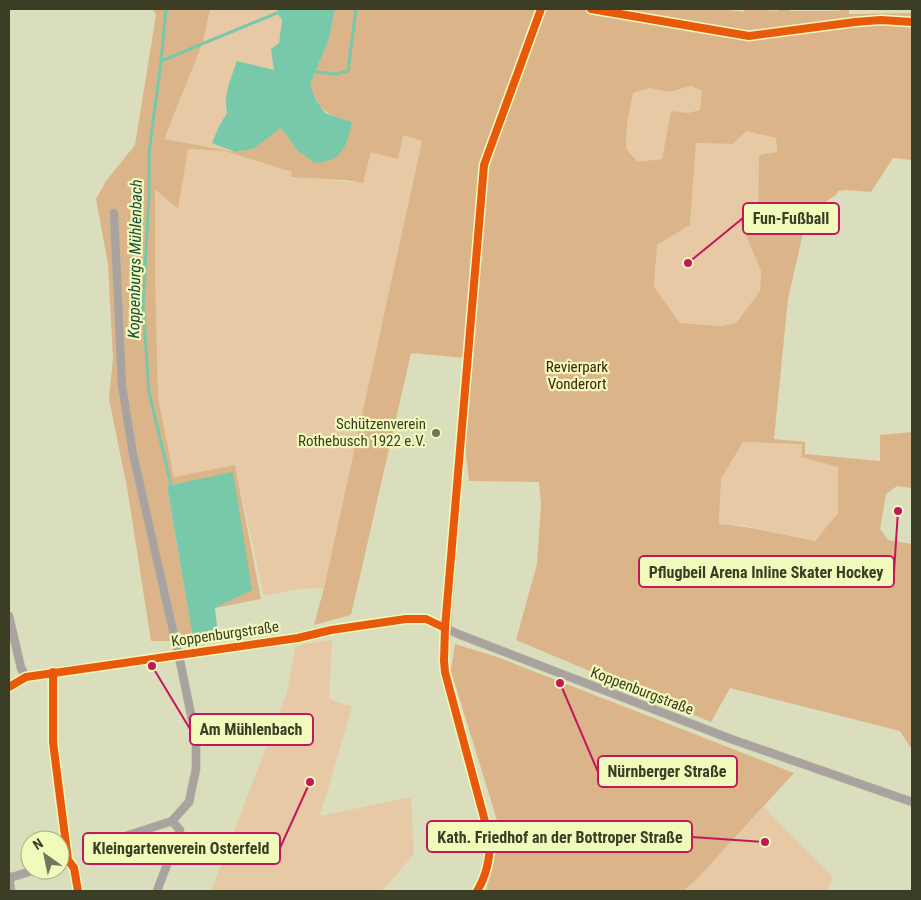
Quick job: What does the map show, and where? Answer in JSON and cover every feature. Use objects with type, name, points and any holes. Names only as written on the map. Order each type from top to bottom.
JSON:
[{"type":"street","points":[[86,848],[172,821],[189,802],[197,760],[194,723],[133,454],[122,386],[114,213]]},
{"type":"street","points":[[458,480],[445,628],[444,661],[445,672],[490,840],[489,860],[485,875],[477,891]]},
{"type":"street","points":[[9,616],[21,668],[26,677]]},
{"type":"street","name":"Koppenburgstraße","points":[[9,687],[26,677],[298,638],[331,630],[406,619],[426,619],[673,718],[779,757],[912,802]]},
{"type":"street","points":[[157,891],[180,830],[172,821]]},
{"type":"street","points":[[9,877],[11,891]]},
{"type":"shaded area","points":[[210,9],[278,9],[277,13],[282,20],[279,43],[271,49],[274,70],[225,105],[227,113],[212,143],[235,152],[163,139],[203,42]]},
{"type":"shaded area","points":[[278,9],[335,9],[329,39],[310,85],[316,100],[325,113],[352,122],[348,139],[342,151],[337,156],[324,162],[315,163],[297,150],[281,128],[253,149],[235,152],[212,143],[227,113],[227,94],[237,61],[274,70],[271,49],[279,43],[282,20],[277,13]]},
{"type":"shaded area","points":[[691,86],[702,91],[701,110],[688,113],[671,112],[662,159],[638,163],[626,149],[627,125],[633,93],[649,88],[669,92]]},
{"type":"shaded area","points":[[746,131],[776,138],[777,152],[759,155],[758,210],[739,218],[761,271],[760,291],[736,323],[721,326],[680,323],[654,287],[657,245],[690,225],[696,143],[733,144]]},
{"type":"shaded area","points":[[403,135],[422,140],[324,588],[300,589],[264,596],[235,465],[174,477],[158,397],[155,188],[178,209],[187,149],[225,151],[292,172],[291,176],[363,183],[371,151]]},
{"type":"shaded area","points":[[743,442],[802,444],[801,457],[838,466],[838,513],[815,541],[741,525],[719,524],[721,479]]},
{"type":"shaded area","points":[[233,472],[252,590],[215,608],[218,634],[193,638],[167,486]]},
{"type":"shaded area","points":[[332,640],[329,699],[352,707],[320,816],[411,797],[414,854],[382,891],[211,891],[287,693],[295,647]]},
{"type":"shaded area","points":[[764,807],[833,877],[827,891],[683,891],[697,879]]},
{"type":"green space","name":"Revierpark Vonderort","points":[[153,9],[210,9],[203,42],[164,139],[235,152],[253,149],[281,128],[297,150],[352,122],[325,111],[317,101],[310,85],[329,39],[335,9],[726,9],[744,12],[744,9],[839,11],[840,9],[849,9],[849,14],[912,13],[912,160],[893,158],[871,192],[838,191],[837,194],[807,215],[788,299],[774,439],[805,442],[805,454],[880,461],[880,435],[912,432],[912,488],[897,486],[886,494],[880,529],[888,540],[912,544],[912,750],[900,731],[730,688],[711,722],[516,640],[537,564],[541,505],[539,482],[469,481],[462,418],[458,418],[465,358],[411,353],[351,615],[314,625],[324,588],[422,141],[403,135],[398,159],[371,152],[363,183],[291,177],[292,172],[225,151],[188,149],[178,209],[155,189],[158,397],[174,477],[235,465],[261,599],[215,608],[167,486],[193,638],[182,641],[151,641],[127,487],[109,399],[113,358],[108,264],[96,199],[106,181],[135,145],[156,15]],"holes":[[[691,86],[702,91],[700,110],[688,113],[671,111],[662,159],[638,162],[626,149],[627,125],[633,93],[649,88],[669,92]],[[746,131],[776,138],[777,152],[759,155],[758,210],[739,218],[761,271],[760,291],[736,323],[721,326],[680,323],[654,287],[657,245],[690,225],[696,143],[733,144]],[[743,442],[802,444],[801,457],[838,467],[838,513],[815,541],[719,524],[721,479]]]},
{"type":"green space","points":[[455,644],[497,657],[794,773],[697,879],[683,891],[486,891],[501,833],[451,671]]},
{"type":"waterway","name":"Koppenburgs Mühlenbach","points":[[166,9],[149,153],[149,197],[143,305],[149,392],[172,489]]},
{"type":"waterway","points":[[316,72],[336,74],[348,71],[356,9]]},
{"type":"waterway","points":[[161,61],[277,13]]},
{"type":"cycle path","points":[[477,891],[487,867],[490,840],[445,672],[445,628],[484,165],[541,9]]},
{"type":"cycle path","points":[[591,9],[749,36],[855,22],[881,20],[912,22]]},
{"type":"cycle path","points":[[9,687],[26,677],[298,638],[331,630],[406,619],[426,619],[445,628]]},
{"type":"cycle path","points":[[53,672],[53,742],[68,860],[74,868],[78,891]]},
{"type":"place","name":"Fun-Fußball","points":[[688,263]]},
{"type":"place","name":"Schützenverein Rothebusch 1922 e.V.","points":[[436,433]]},
{"type":"place","name":"Pflugbeil Arena Inline Skater Hockey","points":[[898,511]]},
{"type":"place","name":"Am Mühlenbach","points":[[152,666]]},
{"type":"place","name":"Nürnberger Straße","points":[[560,683]]},
{"type":"place","name":"Kleingartenverein Osterfeld","points":[[310,782]]},
{"type":"place","name":"Kath. Friedhof an der Bottroper Straße","points":[[765,842]]}]
